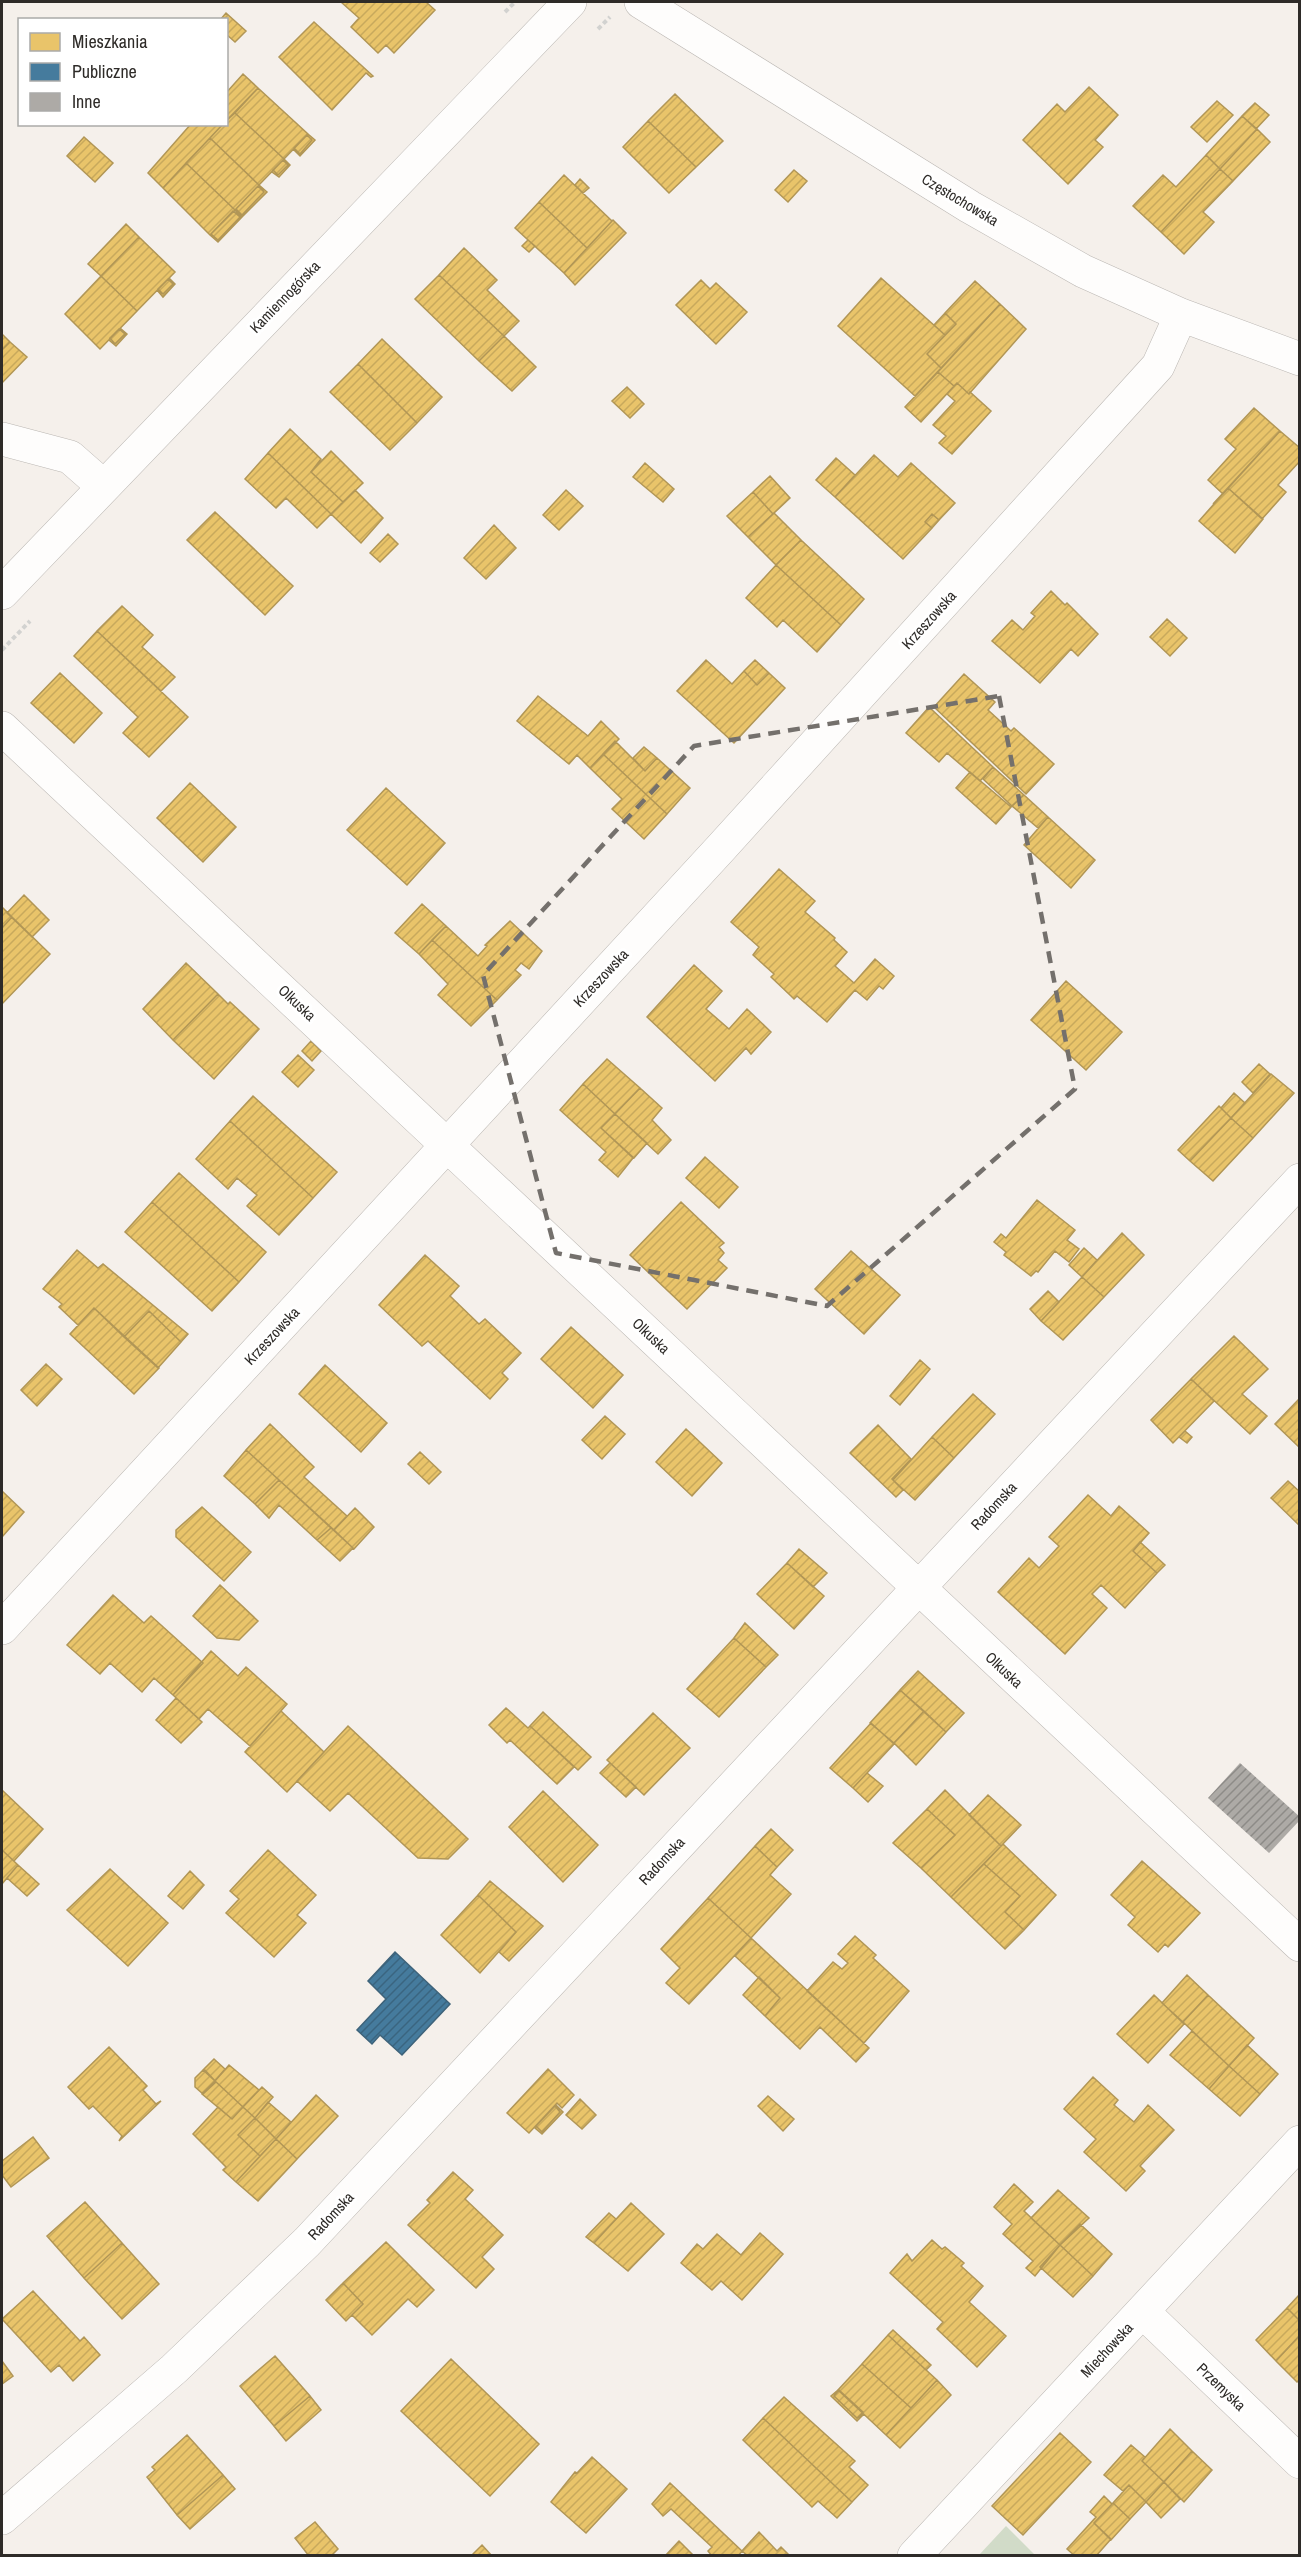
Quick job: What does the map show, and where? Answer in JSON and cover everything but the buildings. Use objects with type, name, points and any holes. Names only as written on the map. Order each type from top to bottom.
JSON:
[{"type":"street","name":"Kamiennogórska","points":[[2,593],[570,2]]},
{"type":"street","name":"Częstochowska","points":[[641,2],[970,207],[1083,271],[1181,315],[1299,359]]},
{"type":"street","name":"Krzeszowska","points":[[2,1628],[728,840],[1158,366],[1181,315]]},
{"type":"street","points":[[2,439],[70,457],[103,486]]},
{"type":"street","name":"Olkuska","points":[[2,728],[448,1144],[1299,1946]]},
{"type":"street","name":"Radomska","points":[[2,2518],[174,2369],[307,2242],[1299,1180]]},
{"type":"street","name":"Miechowska","points":[[914,2556],[1299,2142]]},
{"type":"street","name":"Przemyska","points":[[1143,2312],[1299,2462]]},
{"type":"highlighted area","points":[[999,696],[1075,1089],[827,1306],[556,1253],[483,975],[694,746]]},
{"type":"green space","points":[[1006,2526],[1035,2555],[979,2555]]}]
